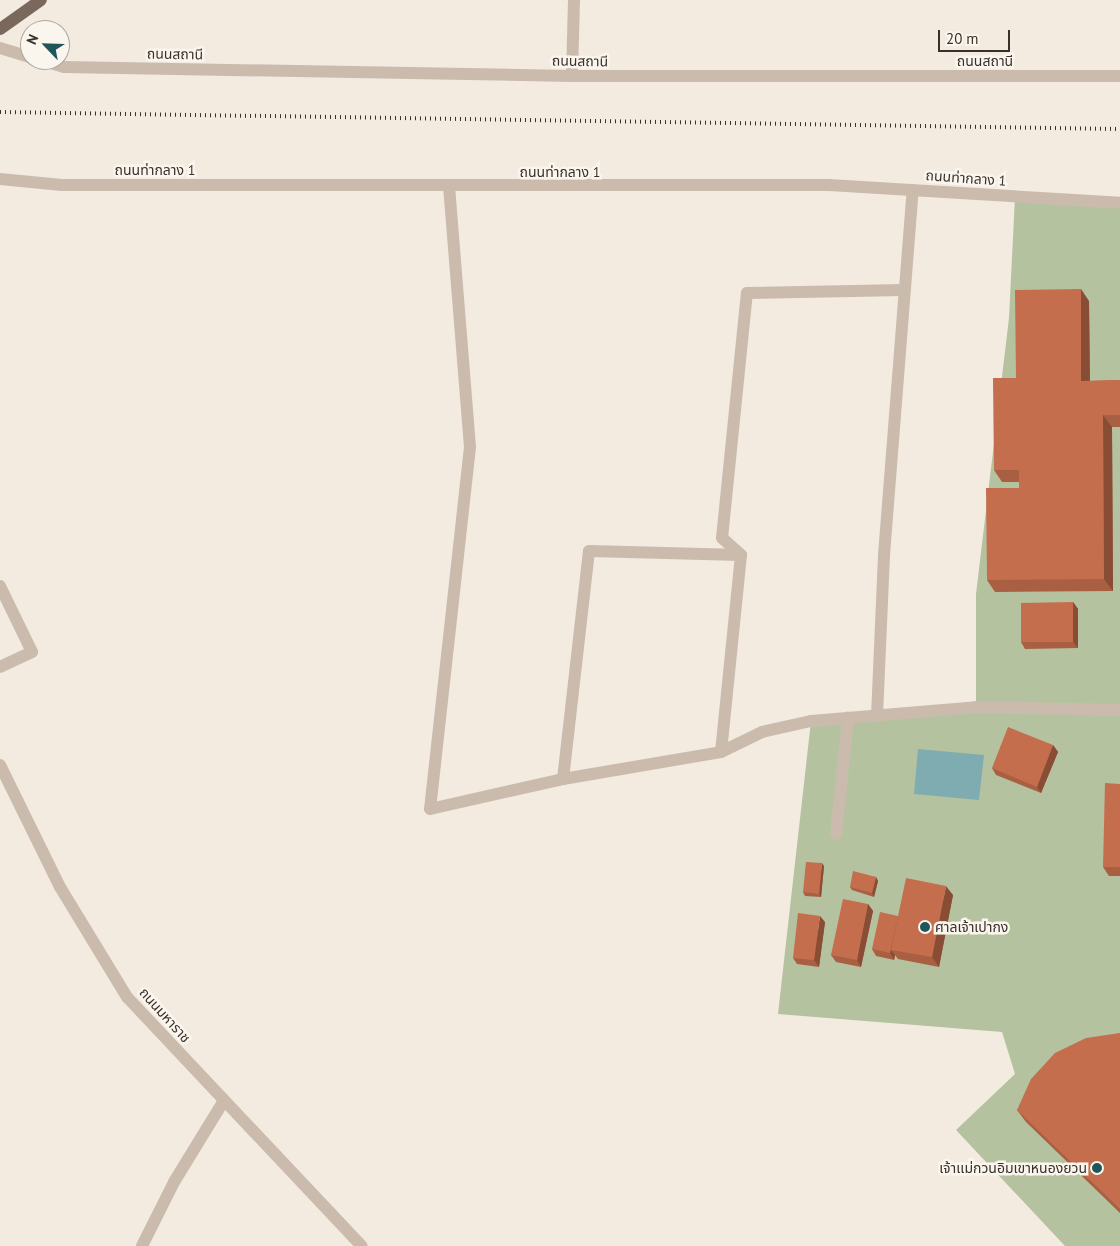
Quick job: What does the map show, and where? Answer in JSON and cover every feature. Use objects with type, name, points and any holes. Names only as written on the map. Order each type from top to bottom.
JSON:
[{"type":"main road","points":[[0,29],[41,0]]},
{"type":"street","points":[[572,76],[574,0]]},
{"type":"street","points":[[0,48],[20,54]]},
{"type":"street","name":"ถนนสถานี","points":[[70,67],[572,76],[1120,76]]},
{"type":"street","name":"ถนนท่ากลาง 1","points":[[0,179],[62,185],[829,185],[1120,203]]},
{"type":"street","points":[[449,186],[470,447],[430,809],[563,779],[721,752],[762,732],[811,721],[976,707],[1120,710]]},
{"type":"street","points":[[876,716],[884,554],[913,190]]},
{"type":"street","points":[[741,555],[722,538],[747,293],[904,290]]},
{"type":"street","points":[[563,779],[589,551],[741,555]]},
{"type":"street","points":[[721,752],[741,555]]},
{"type":"street","points":[[0,586],[32,652],[0,667]]},
{"type":"street","points":[[836,834],[848,718]]},
{"type":"street","name":"ถนนมหาราช","points":[[0,765],[60,888],[127,997],[223,1102],[362,1246]]},
{"type":"street","points":[[142,1246],[174,1182],[223,1102]]},
{"type":"green space","points":[[1015,197],[1120,203],[1120,1246],[1065,1246],[956,1130],[1015,1074],[1002,1032],[778,1014],[811,721],[976,707],[976,594],[1009,318]]},
{"type":"water","points":[[918,749],[984,755],[979,800],[914,794]]},
{"type":"building","points":[[1081,289],[1081,381],[1120,380],[1120,415],[1103,415],[1104,579],[987,580],[986,488],[1019,488],[1019,470],[994,470],[993,378],[1016,378],[1015,290]]},
{"type":"building","points":[[1073,602],[1073,642],[1021,642],[1021,603]]},
{"type":"building","points":[[1008,727],[1053,745],[1037,787],[992,768]]},
{"type":"building","points":[[1105,783],[1120,784],[1120,867],[1103,867]]},
{"type":"building","points":[[806,862],[822,863],[819,894],[803,892]]},
{"type":"building","points":[[853,871],[876,877],[872,893],[850,887]]},
{"type":"building","name":"ศาลเจ้าเปากง","points":[[906,878],[946,886],[932,957],[891,950]]},
{"type":"building","points":[[843,899],[868,904],[857,960],[831,955]]},
{"type":"building","points":[[880,912],[898,916],[890,953],[872,949]]},
{"type":"building","points":[[798,913],[820,916],[814,960],[793,958]]},
{"type":"building","name":"เจ้าเเม่กวนอิมเขาหนองยวน","points":[[1120,1033],[1120,1209],[1017,1110],[1031,1079],[1055,1053],[1086,1038]]},
{"type":"railway","points":[[0,112],[1120,129]]},
{"type":"place","name":"ศาลเจ้าเปากง","points":[[925,927]]},
{"type":"place","name":"เจ้าเเม่กวนอิมเขาหนองยวน","points":[[1097,1168]]}]
